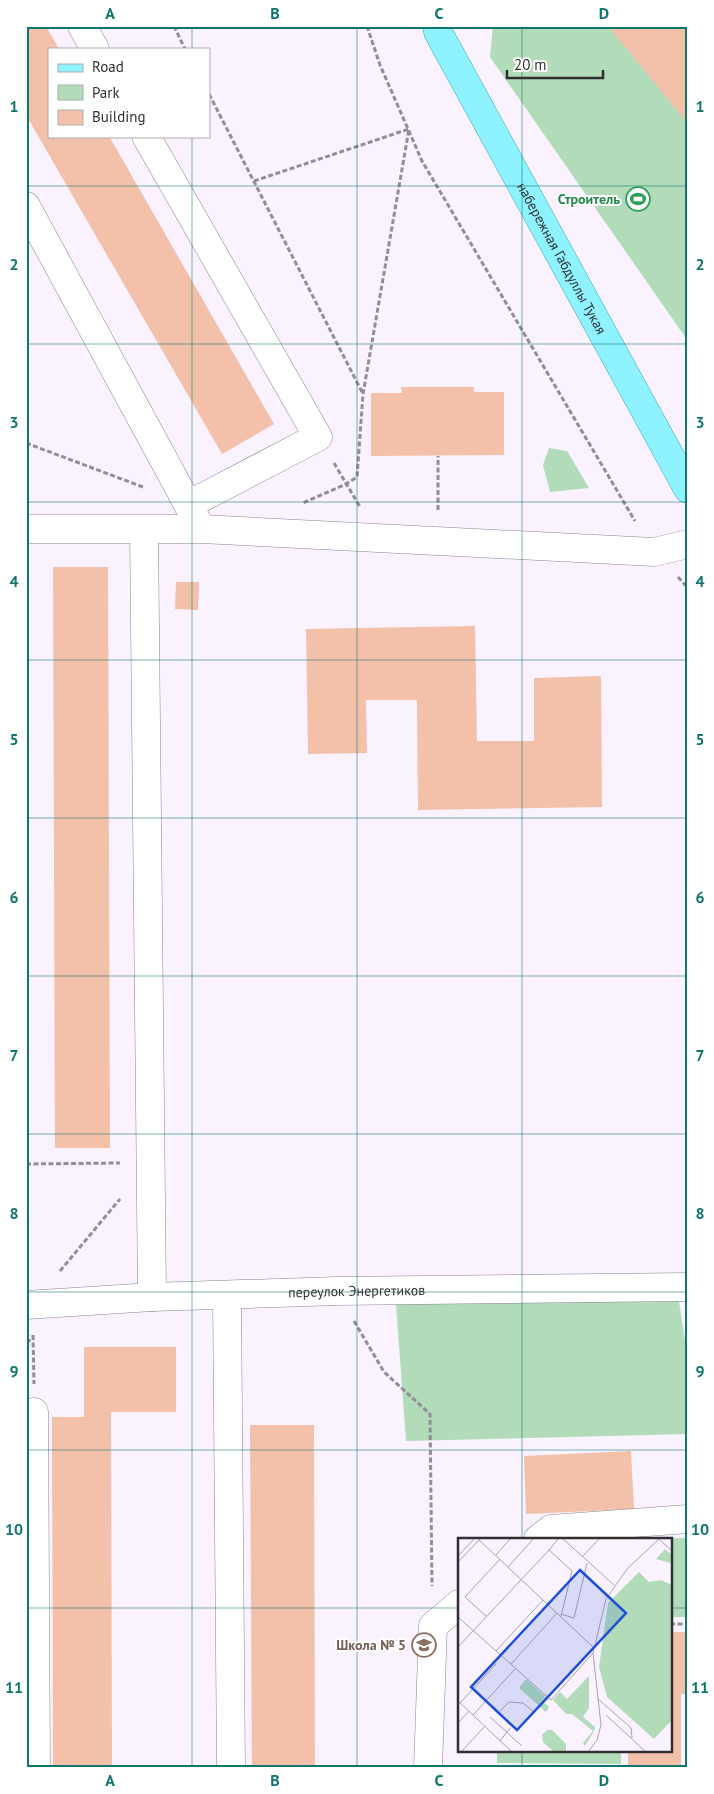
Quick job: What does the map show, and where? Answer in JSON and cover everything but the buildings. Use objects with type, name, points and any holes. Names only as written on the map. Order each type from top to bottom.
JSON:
[{"type":"main road","name":"набережная Габдуллы Тукая","points":[[436,26],[688,489]]},
{"type":"street","points":[[82,26],[94,48]]},
{"type":"street","points":[[147,138],[318,437],[188,504]]},
{"type":"street","points":[[26,206],[201,529]]},
{"type":"street","points":[[26,529],[201,529],[654,552],[688,544]]},
{"type":"street","points":[[144,530],[152,1297]]},
{"type":"street","name":"переулок Энергетиков","points":[[30,1305],[152,1297],[337,1291],[688,1287]]},
{"type":"street","points":[[227,1296],[231,1768]]},
{"type":"street","points":[[34,1412],[36,1768]]},
{"type":"street","points":[[539,1538],[551,1529],[688,1519]]},
{"type":"street","points":[[428,1768],[433,1626],[458,1605]]},
{"type":"path","points":[[174,26],[185,48]]},
{"type":"path","points":[[367,26],[380,65],[422,161],[654,552],[688,588]]},
{"type":"path","points":[[210,96],[363,394]]},
{"type":"path","points":[[254,181],[409,129]]},
{"type":"path","points":[[357,477],[363,394],[409,129]]},
{"type":"path","points":[[318,437],[378,538]]},
{"type":"path","points":[[26,443],[143,487]]},
{"type":"path","points":[[438,456],[438,541]]},
{"type":"path","points":[[26,1164],[151,1162]]},
{"type":"path","points":[[30,1305],[151,1162]]},
{"type":"path","points":[[337,1291],[384,1372],[430,1414],[433,1626]]},
{"type":"path","points":[[26,1342],[33,1339],[34,1412]]},
{"type":"path","points":[[672,1624],[688,1624]]},
{"type":"green space","name":"Строитель","points":[[493,26],[688,26],[688,341],[490,57]]},
{"type":"green space","points":[[549,448],[567,451],[589,488],[550,492],[543,465]]},
{"type":"green space","points":[[679,1301],[688,1361],[688,1434],[406,1441],[396,1304]]},
{"type":"green space","points":[[672,1538],[688,1538],[688,1617],[672,1617]]},
{"type":"green space","points":[[497,1752],[621,1752],[621,1764],[497,1763]]},
{"type":"place","name":"Строитель","points":[[638,199]]},
{"type":"place","name":"Школа № 5","points":[[424,1645]]}]
